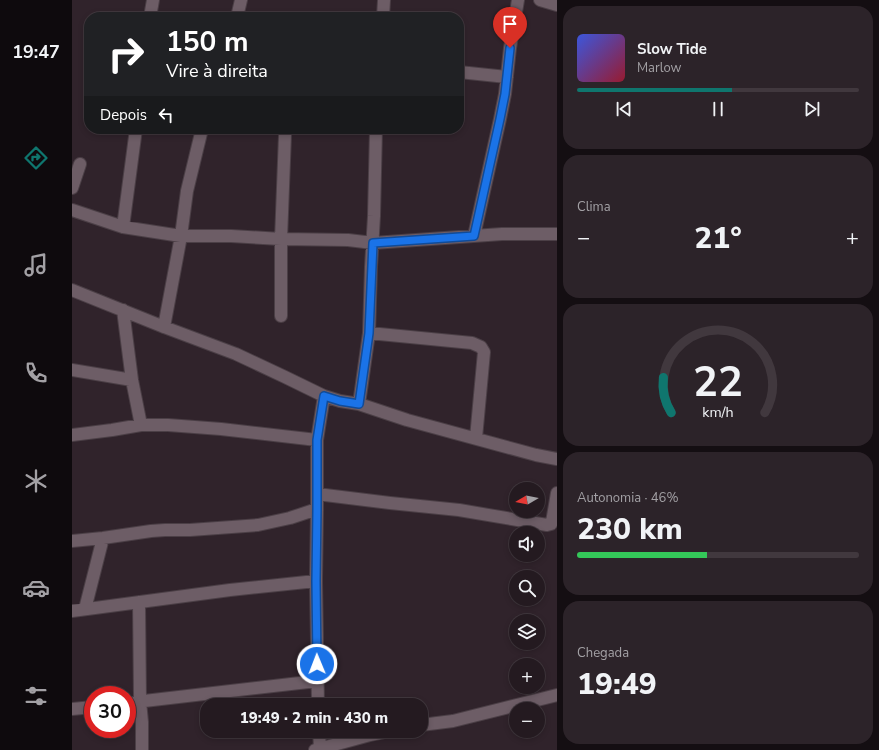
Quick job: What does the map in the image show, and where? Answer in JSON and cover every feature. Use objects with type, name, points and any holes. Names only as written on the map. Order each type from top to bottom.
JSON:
[{"type":"street","points":[[151,12],[153,0]]},
{"type":"street","points":[[238,12],[241,0]]},
{"type":"street","points":[[383,12],[384,0]]},
{"type":"street","points":[[474,236],[500,119],[518,0]]},
{"type":"street","points":[[540,0],[557,4]]},
{"type":"street","points":[[464,73],[507,77]]},
{"type":"street","points":[[123,227],[135,134]]},
{"type":"street","points":[[164,327],[181,236],[187,191],[201,134]]},
{"type":"street","points":[[359,404],[369,333],[376,134]]},
{"type":"street","points":[[281,316],[281,239],[285,135]]},
{"type":"street","points":[[72,188],[80,164]]},
{"type":"street","points":[[72,210],[123,227],[181,236],[348,240],[373,243],[502,234],[557,234]]},
{"type":"street","points":[[72,290],[236,354],[286,376],[324,396],[340,401],[359,404],[406,420],[536,455],[557,459]]},
{"type":"street","points":[[123,310],[132,380],[141,425]]},
{"type":"street","points":[[369,333],[472,344],[481,347],[484,352],[476,438]]},
{"type":"street","points":[[72,370],[132,380]]},
{"type":"street","points":[[318,698],[316,581],[317,440],[324,396]]},
{"type":"street","points":[[72,435],[141,425],[168,425],[221,429],[317,440]]},
{"type":"street","points":[[317,494],[459,510],[547,525],[551,524],[552,522],[557,493]]},
{"type":"street","points":[[72,541],[150,531],[190,530],[258,525],[290,518],[317,509]]},
{"type":"street","points":[[85,609],[103,538]]},
{"type":"street","points":[[72,611],[230,590],[316,581]]},
{"type":"street","points":[[139,602],[142,750]]},
{"type":"street","points":[[136,702],[317,681]]},
{"type":"street","points":[[428,724],[453,721],[557,695]]},
{"type":"street","points":[[72,709],[84,708]]},
{"type":"street","points":[[318,738],[317,749],[359,738]]},
{"type":"route","points":[[317,664],[317,440],[324,396],[340,401],[359,404],[369,333],[373,243],[474,236],[505,94],[510,48]]}]
